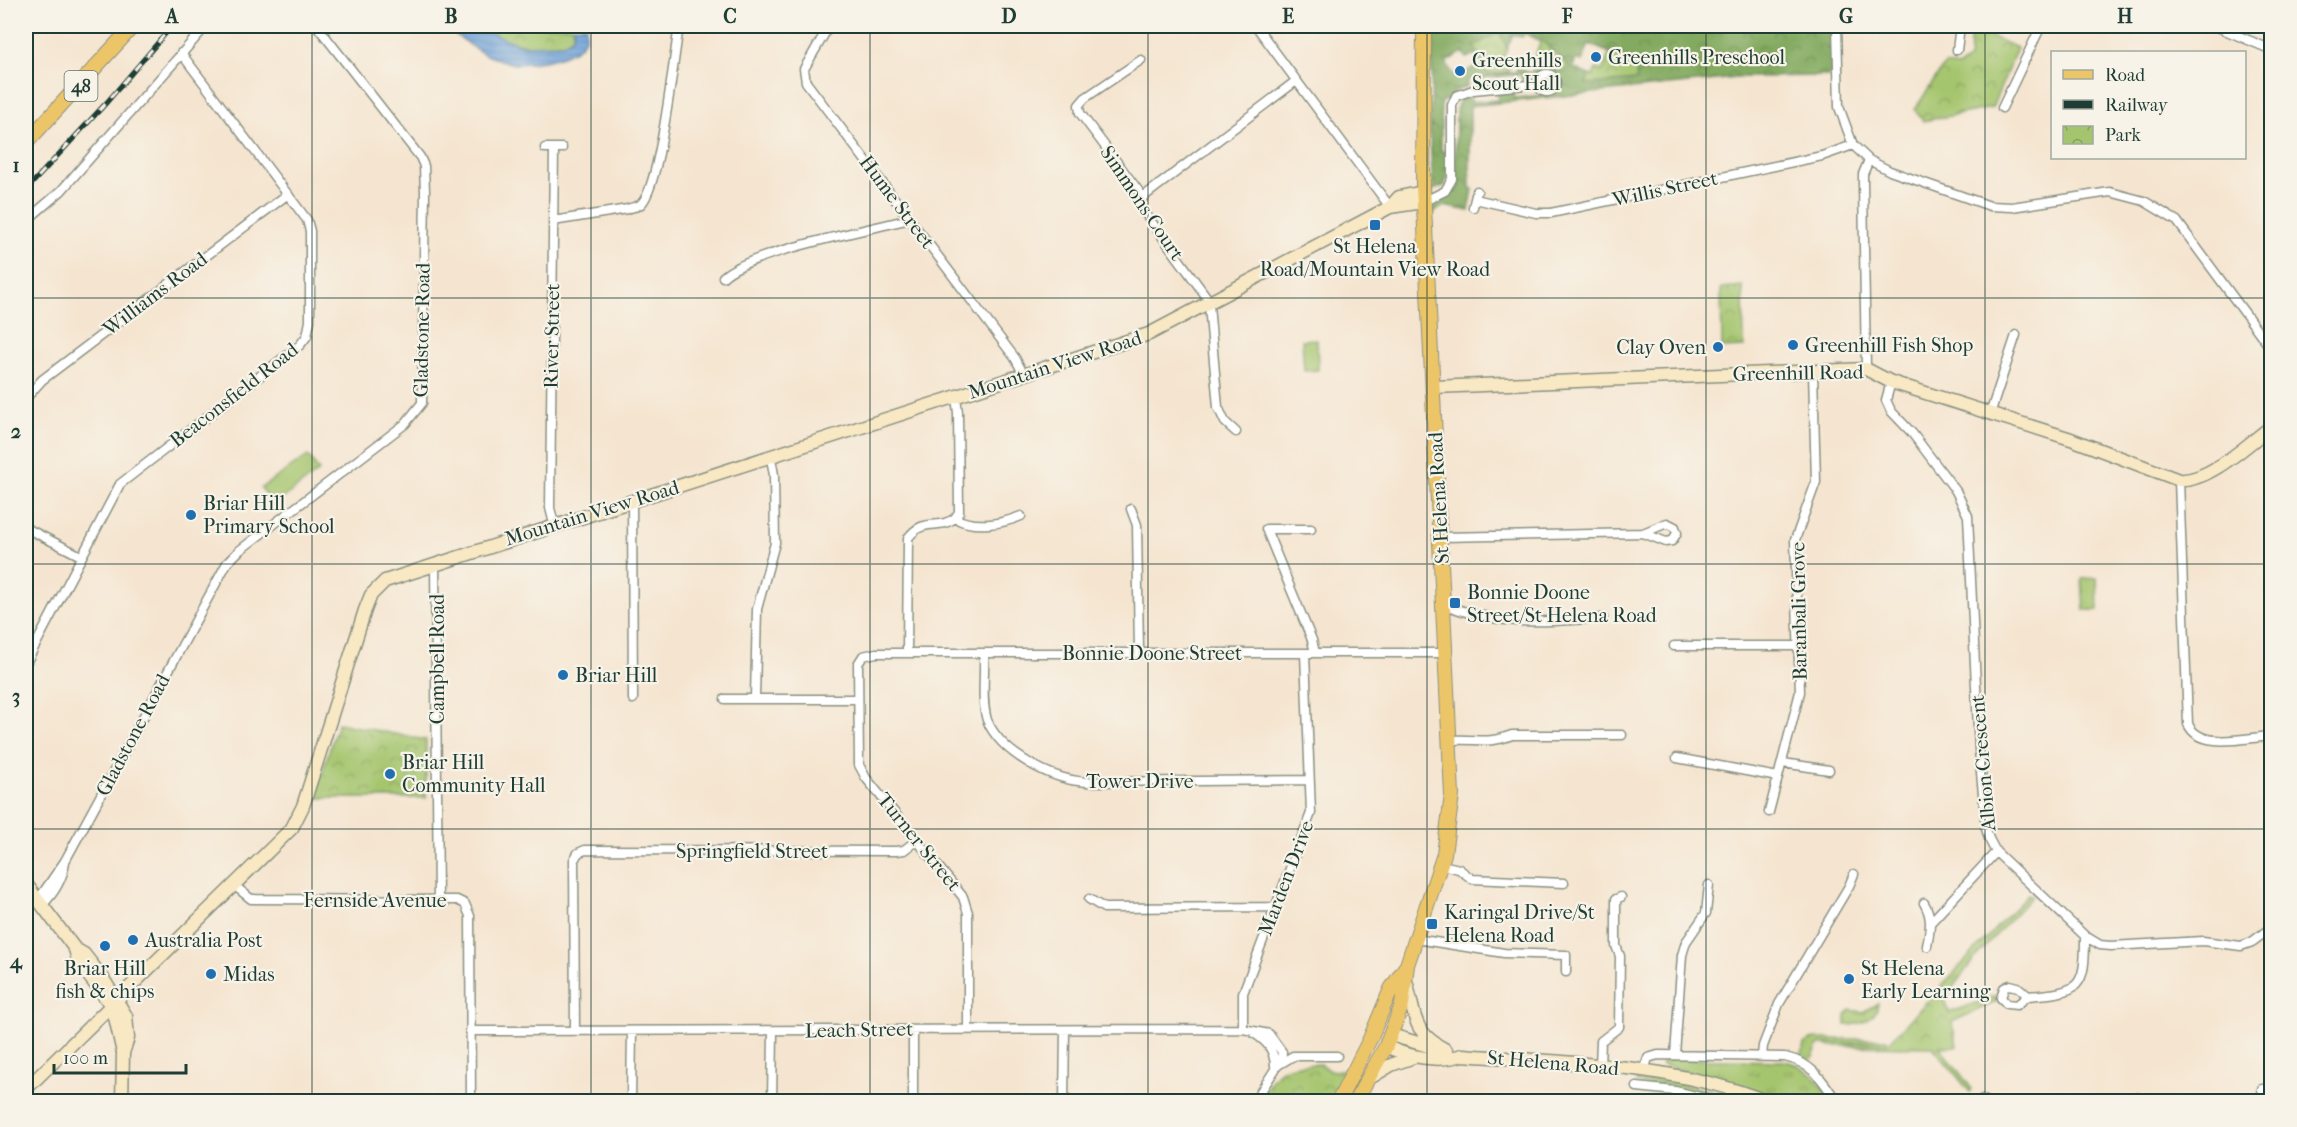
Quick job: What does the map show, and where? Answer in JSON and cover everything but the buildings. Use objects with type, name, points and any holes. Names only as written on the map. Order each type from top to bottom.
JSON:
[{"type":"main road","name":"48","points":[[26,143],[133,26]]},
{"type":"main road","name":"St Helena Road","points":[[1407,965],[1402,1005],[1388,1041],[1373,1033],[1391,989],[1407,965],[1442,865],[1451,818],[1451,741],[1427,196],[1424,26]]},
{"type":"main road","points":[[1338,1101],[1373,1033]]},
{"type":"main road","points":[[1355,1101],[1388,1041]]},
{"type":"street","points":[[26,221],[61,190],[206,26]]},
{"type":"street","name":"Gladstone Road","points":[[40,903],[227,563],[240,550],[405,423],[422,403],[425,192],[423,162],[317,26]]},
{"type":"street","points":[[553,221],[628,209],[639,206],[645,199],[658,158],[679,26]]},
{"type":"street","name":"Hume Street","points":[[830,26],[806,64],[804,78],[1015,358],[1024,375]]},
{"type":"street","points":[[1256,26],[1390,207]]},
{"type":"street","points":[[1837,26],[1837,98],[1844,127],[1853,145],[1869,160],[1890,171],[1990,206],[2012,207],[2101,192],[2122,193],[2144,201],[2177,221],[2271,350]]},
{"type":"street","points":[[1957,50],[1960,26]]},
{"type":"street","points":[[2002,108],[2041,26]]},
{"type":"street","points":[[2215,26],[2271,50]]},
{"type":"street","name":"Beaconsfield Road","points":[[26,663],[120,484],[300,345],[307,336],[310,321],[310,231],[303,213],[181,53]]},
{"type":"street","name":"Simmons Court","points":[[1141,60],[1085,98],[1079,110],[1143,197],[1141,204],[1145,213],[1210,304]]},
{"type":"street","points":[[1143,197],[1296,81]]},
{"type":"street","points":[[1427,196],[1445,190],[1452,179],[1452,105],[1456,96],[1473,90],[1538,84]]},
{"type":"street","name":"Willis Street","points":[[1475,199],[1536,213],[1551,213],[1822,156],[1853,145]]},
{"type":"street","name":"River Street","points":[[553,148],[550,508],[554,524]]},
{"type":"street","points":[[1866,369],[1863,174],[1869,160]]},
{"type":"street","name":"Williams Road","points":[[26,398],[42,380],[288,194]]},
{"type":"street","name":"Mountain View Road","points":[[26,1089],[287,834],[299,815],[371,595],[392,577],[554,524],[771,458],[1149,334],[1210,304],[1390,207],[1427,196]]},
{"type":"street","points":[[723,277],[740,266],[795,248],[909,219]]},
{"type":"street","points":[[1210,304],[1218,407],[1221,416],[1236,432]]},
{"type":"street","points":[[1990,414],[2016,335]]},
{"type":"street","name":"Greenhill Road","points":[[1434,387],[1866,369],[1891,382],[2071,439],[2180,480]]},
{"type":"street","name":"Baranbali Grove","points":[[1769,812],[1800,692],[1796,540],[1798,527],[1811,500],[1816,482],[1813,372]]},
{"type":"street","name":"Albion Crescent","points":[[1891,382],[1886,400],[1891,411],[1912,433],[1956,491],[1968,516],[1979,750],[1986,828],[1996,852],[2085,936],[2100,945],[2203,942],[2241,946],[2252,942],[2271,927]]},
{"type":"street","points":[[907,653],[908,538],[915,529],[925,524],[948,523],[956,518],[958,512],[956,397]]},
{"type":"street","points":[[2271,426],[2199,478],[2180,480],[2187,715],[2192,732],[2206,740],[2271,736]]},
{"type":"street","points":[[755,698],[757,609],[775,543],[774,475],[771,458]]},
{"type":"street","points":[[632,501],[633,699]]},
{"type":"street","points":[[1131,509],[1137,525],[1139,653]]},
{"type":"street","points":[[956,518],[964,523],[1004,523],[1021,516]]},
{"type":"street","points":[[26,528],[81,556]]},
{"type":"street","name":"Marden Drive","points":[[1246,1029],[1243,993],[1310,818],[1310,653],[1312,640],[1266,529],[1311,529]]},
{"type":"street","points":[[1441,537],[1643,533]]},
{"type":"street","name":"Campbell Road","points":[[435,563],[438,900]]},
{"type":"street","points":[[1444,605],[1500,620],[1525,623],[1603,618]]},
{"type":"street","points":[[1674,646],[1800,646]]},
{"type":"street","name":"Bonnie Doone Street","points":[[860,659],[869,654],[907,653],[1447,653]]},
{"type":"street","name":"Tower Drive","points":[[984,654],[988,721],[1014,754],[1029,764],[1068,779],[1087,782],[1309,780]]},
{"type":"street","name":"Turner Street","points":[[860,659],[858,699],[860,768],[959,890],[966,905],[968,1029]]},
{"type":"street","points":[[725,699],[858,699]]},
{"type":"street","points":[[1451,741],[1481,743],[1512,735],[1622,735]]},
{"type":"street","points":[[1677,758],[1778,777]]},
{"type":"street","points":[[1783,763],[1829,770]]},
{"type":"street","name":"Springfield Street","points":[[576,1030],[574,860],[578,853],[585,850],[896,851],[904,850],[917,840]]},
{"type":"street","points":[[1931,922],[1996,852]]},
{"type":"street","points":[[1442,865],[1459,869],[1472,879],[1564,883]]},
{"type":"street","points":[[1762,1056],[1763,1046],[1779,1004],[1854,874]]},
{"type":"street","points":[[26,885],[75,949],[79,963],[127,1022],[127,1042],[123,1053],[122,1101]]},
{"type":"street","points":[[1675,1055],[1682,955],[1686,942],[1706,913],[1709,885]]},
{"type":"street","name":"Fernside Avenue","points":[[235,886],[251,900],[457,900],[468,909],[471,1101]]},
{"type":"street","points":[[1600,1066],[1601,1041],[1616,1031],[1620,1018],[1620,957],[1616,946],[1616,899],[1621,897]]},
{"type":"street","points":[[1089,899],[1104,908],[1275,907]]},
{"type":"street","points":[[1924,903],[1931,922],[1927,946]]},
{"type":"street","points":[[2028,996],[2062,992],[2076,986],[2084,971],[2085,936]]},
{"type":"street","points":[[1416,939],[1503,953],[1566,955],[1566,972]]},
{"type":"street","points":[[1406,981],[1416,1024],[1429,1041],[1446,1050]]},
{"type":"street","points":[[114,1004],[118,1038],[123,1053]]},
{"type":"street","points":[[91,1026],[107,1027],[118,1038]]},
{"type":"street","points":[[1246,1029],[1272,1042],[1275,1066]]},
{"type":"street","name":"Leach Street","points":[[470,1030],[1246,1029]]},
{"type":"street","points":[[913,1030],[913,1101]]},
{"type":"street","points":[[1064,1101],[1065,1030]]},
{"type":"street","points":[[631,1101],[632,1031]]},
{"type":"street","points":[[772,1101],[773,1031]]},
{"type":"street","name":"St Helena Road","points":[[1388,1041],[1418,1056],[1449,1059],[1462,1055]]},
{"type":"street","name":"St Helena Road","points":[[1388,1041],[1446,1050],[1462,1055],[1644,1071],[1694,1080],[1736,1096],[1768,1101]]},
{"type":"street","points":[[1254,1101],[1275,1066],[1293,1056],[1337,1056]]},
{"type":"street","points":[[1368,1079],[1391,1065],[1418,1056]]},
{"type":"street","name":"St Helena Road","points":[[1644,1071],[1646,1060],[1650,1056],[1762,1056],[1792,1059],[1808,1066],[1821,1077],[1837,1101]]},
{"type":"street","name":"St Helena Road","points":[[1637,1087],[1675,1091],[1720,1101]]},
{"type":"street","points":[[2262,1089],[2265,1101]]},
{"type":"green space","points":[[500,26],[574,26],[573,37],[564,42],[533,46],[512,42],[493,34]]},
{"type":"green space","points":[[1433,26],[1834,26],[1834,76],[1745,77],[1470,106],[1470,188],[1473,189],[1469,211],[1444,206],[1432,214],[1434,203],[1449,192],[1455,180],[1456,110],[1459,101],[1469,96],[1472,102],[1498,100],[1498,93],[1513,91],[1515,98],[1551,94],[1556,92],[1559,82],[1554,73],[1545,70],[1522,81],[1521,74],[1467,80],[1467,87],[1455,91],[1449,100],[1441,101],[1441,151],[1448,152],[1447,178],[1444,186],[1433,190],[1430,140]],"holes":[[[1499,32],[1507,48],[1513,34],[1522,37],[1524,33],[1545,43],[1554,52],[1564,73],[1540,64],[1534,67],[1531,73],[1517,68],[1516,72],[1490,75]],[[1589,44],[1610,53],[1611,50],[1637,80],[1586,84],[1589,75],[1573,68],[1576,59],[1582,61]],[[1463,52],[1467,58],[1474,54],[1480,64],[1455,78],[1446,62]]]},
{"type":"green space","points":[[1971,28],[2017,48],[1992,108],[1923,121],[1915,109],[1945,64],[1958,67],[1969,59]]},
{"type":"green space","points":[[1499,32],[1507,48],[1502,63],[1510,66],[1509,71],[1489,75],[1474,46]]},
{"type":"green space","points":[[1541,40],[1568,65],[1565,73],[1533,62]]},
{"type":"green space","points":[[1611,50],[1630,60],[1637,80],[1586,84],[1589,75],[1593,76],[1596,69],[1602,71]]},
{"type":"green space","points":[[1743,286],[1744,347],[1722,348],[1721,288]]},
{"type":"green space","points":[[1317,339],[1318,370],[1304,371],[1302,340]]},
{"type":"green space","points":[[308,456],[319,471],[274,505],[261,488]]},
{"type":"green space","points":[[2097,578],[2098,610],[2084,610],[2082,579]]},
{"type":"green space","points":[[338,723],[426,740],[426,798],[314,798]]},
{"type":"green space","points":[[2028,894],[2032,896],[1974,959],[1945,998],[1949,1013],[1995,996],[1997,1001],[1952,1022],[1957,1046],[1940,1047],[1972,1089],[1970,1092],[1933,1047],[1828,1046],[1828,1043],[1888,1043]]},
{"type":"green space","points":[[1878,1003],[1875,1014],[1867,1020],[1846,1025],[1846,1016],[1850,1010],[1863,1012]]},
{"type":"green space","points":[[1811,1039],[1887,1039],[1887,1044],[1819,1045],[1810,1062],[1801,1058],[1804,1044]]},
{"type":"green space","points":[[1662,1060],[1786,1061],[1808,1072],[1833,1101],[1784,1101],[1745,1087],[1662,1065]]},
{"type":"green space","points":[[1321,1064],[1335,1071],[1351,1067],[1332,1101],[1260,1102],[1271,1081],[1282,1069],[1297,1065]]},
{"type":"green space","points":[[1636,1078],[1677,1083],[1720,1093],[1722,1096],[1636,1083]]},
{"type":"water","points":[[444,26],[473,26],[521,45],[563,44],[573,37],[574,26],[586,26],[581,45],[572,51],[550,60],[517,64],[486,55]]},
{"type":"railway","points":[[26,190],[107,102],[172,26]]},
{"type":"place","name":"Greenhills Preschool","points":[[1596,57]]},
{"type":"place","name":"Greenhills Scout Hall","points":[[1460,71]]},
{"type":"place","name":"St Helena Road/Mountain View Road","points":[[1375,225]]},
{"type":"place","name":"Greenhill Fish Shop","points":[[1793,345]]},
{"type":"place","name":"Clay Oven","points":[[1718,347]]},
{"type":"place","name":"Briar Hill Primary School","points":[[191,515]]},
{"type":"place","name":"Bonnie Doone Street/St Helena Road","points":[[1455,603]]},
{"type":"place","name":"Briar Hill","points":[[563,675]]},
{"type":"place","name":"Briar Hill Community Hall","points":[[390,774]]},
{"type":"place","name":"Karingal Drive/St Helena Road","points":[[1432,924]]},
{"type":"place","name":"Australia Post","points":[[133,940]]},
{"type":"place","name":"Briar Hill fish & chips","points":[[105,946]]},
{"type":"place","name":"Midas","points":[[211,974]]},
{"type":"place","name":"St Helena Early Learning","points":[[1849,979]]}]
